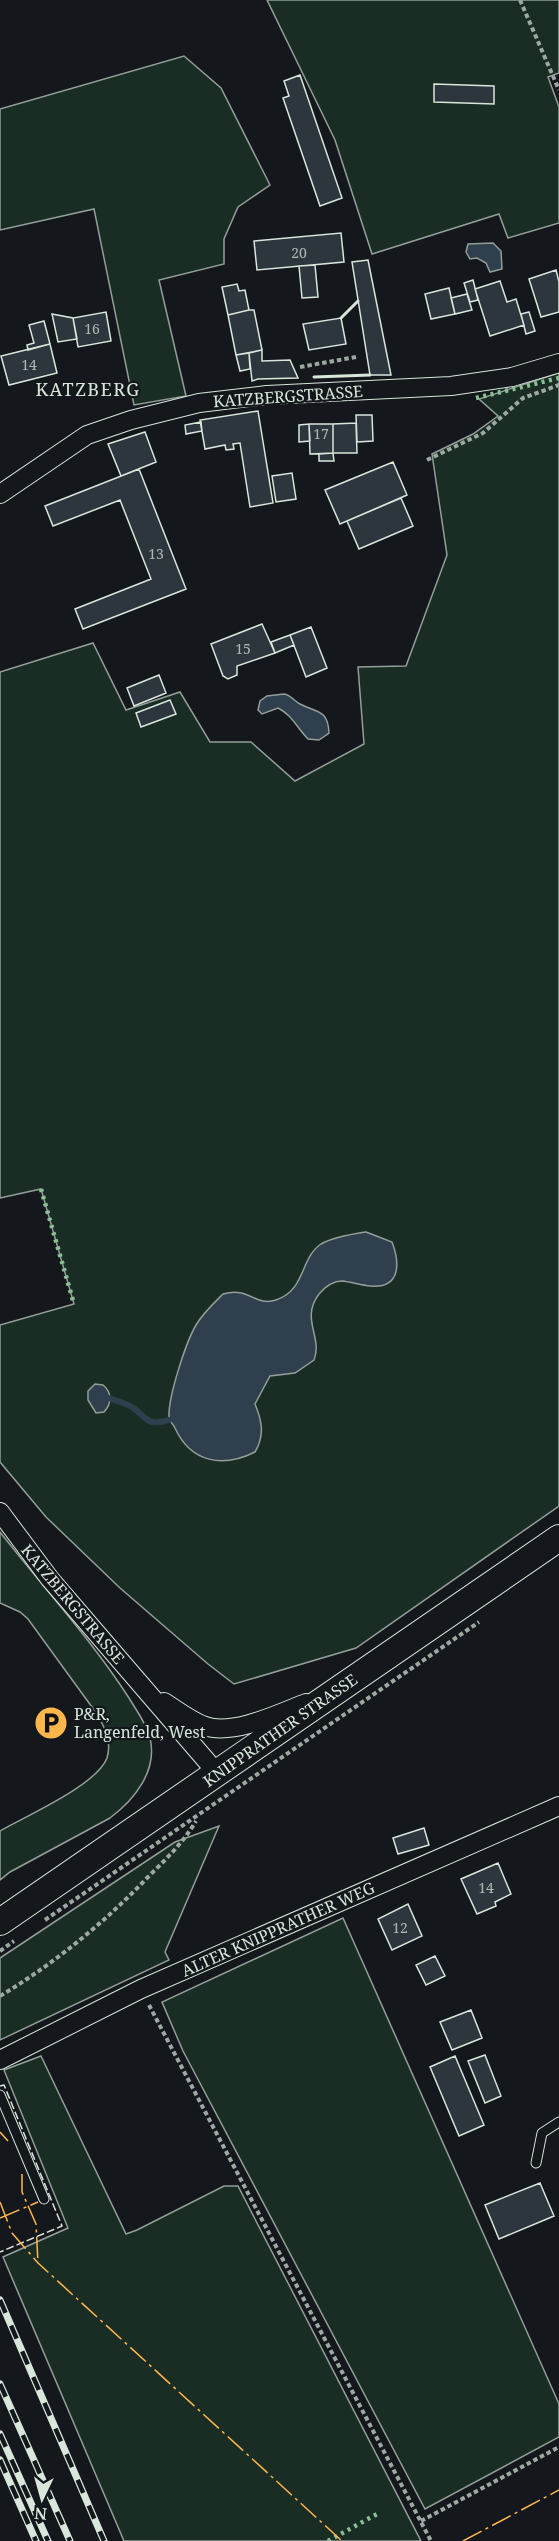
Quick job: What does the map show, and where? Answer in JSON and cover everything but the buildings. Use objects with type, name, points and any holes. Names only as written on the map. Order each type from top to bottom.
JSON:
[{"type":"main road","name":"KNIPPRATHER STRASSE","points":[[9,1930],[217,1773],[559,1538]]},
{"type":"street","name":"KATZBERGSTRASSE","points":[[0,494],[87,435],[131,420],[199,403],[267,395],[451,386],[512,377],[559,363]]},
{"type":"street","name":"KATZBERGSTRASSE","points":[[0,1512],[51,1579],[217,1773]]},
{"type":"street","name":"KATZBERGSTRASSE","points":[[150,1694],[206,1727],[225,1728],[251,1724],[335,1691]]},
{"type":"street","name":"ALTER KNIPPRATHER WEG","points":[[0,2060],[141,1989],[559,1806]]},
{"type":"lane","points":[[0,2095],[5,2118],[44,2199]]},
{"type":"lane","points":[[536,2163],[542,2133],[559,2121]]},
{"type":"path","points":[[520,0],[559,90]]},
{"type":"path","points":[[300,367],[356,357]]},
{"type":"path","points":[[427,460],[483,434],[523,398],[559,386]]},
{"type":"path","points":[[37,1926],[481,1621]]},
{"type":"path","points":[[0,1996],[48,1965],[88,1934],[184,1840],[198,1817]]},
{"type":"path","points":[[0,1951],[9,1930]]},
{"type":"path","points":[[141,1989],[431,2541]]},
{"type":"path","points":[[421,2521],[559,2447]]},
{"type":"green space","points":[[267,0],[559,0],[559,73],[548,77],[559,107],[559,223],[508,238],[499,214],[372,254],[335,140]]},
{"type":"green space","points":[[184,56],[221,88],[270,185],[238,207],[224,239],[224,264],[159,280],[186,396],[134,405],[94,209],[0,230],[0,109]]},
{"type":"green space","points":[[559,373],[559,1506],[356,1648],[234,1684],[120,1588],[46,1517],[0,1462],[0,1325],[74,1304],[41,1189],[0,1198],[0,672],[93,643],[126,710],[180,692],[210,742],[251,742],[295,781],[364,744],[358,667],[406,666],[447,555],[432,454],[473,434],[498,416],[479,399]]},
{"type":"green space","points":[[0,1532],[114,1676],[144,1722],[152,1750],[142,1784],[119,1811],[10,1872],[0,1880],[0,1831],[60,1799],[90,1779],[107,1758],[109,1746],[105,1730],[97,1714],[28,1619],[20,1612],[0,1603]]},
{"type":"green space","points":[[219,1826],[165,1952],[169,1960],[0,2040],[0,1958],[175,1842]]},
{"type":"green space","points":[[343,1918],[559,2404],[559,2437],[425,2509],[183,2051],[162,2002]]},
{"type":"green space","points":[[41,2056],[126,2234],[224,2186],[238,2186],[421,2541],[124,2541],[3,2257],[68,2228],[4,2070]]},
{"type":"water","points":[[493,243],[501,251],[502,269],[490,272],[486,263],[477,258],[470,259],[466,252],[468,244]]},
{"type":"water","points":[[284,694],[324,716],[329,733],[319,740],[308,739],[291,718],[278,708],[262,714],[258,710],[260,701],[267,696]]},
{"type":"water","points":[[366,1232],[392,1242],[397,1266],[393,1279],[380,1286],[339,1281],[329,1285],[319,1294],[311,1312],[316,1344],[314,1360],[295,1373],[270,1376],[255,1404],[261,1428],[260,1440],[255,1452],[243,1457],[220,1461],[199,1455],[190,1449],[170,1420],[169,1408],[183,1356],[202,1316],[223,1294],[232,1292],[246,1294],[263,1301],[276,1300],[286,1295],[298,1282],[309,1257],[321,1244]]},
{"type":"water","points":[[95,1384],[103,1385],[110,1398],[104,1412],[96,1413],[88,1400],[88,1391]]},
{"type":"waterway","points":[[109,1398],[132,1407],[151,1422],[169,1420]]},
{"type":"railway","points":[[0,2300],[104,2541]]},
{"type":"railway","points":[[0,2384],[70,2541]]},
{"type":"railway","points":[[0,2434],[48,2541]]},
{"type":"railway","points":[[0,2460],[36,2541]]},
{"type":"hedge","points":[[476,398],[559,378]]},
{"type":"hedge","points":[[41,1189],[74,1304]]},
{"type":"hedge","points":[[328,2541],[377,2514]]},
{"type":"fence","points":[[0,2086],[4,2085],[62,2226],[0,2252]]},
{"type":"wall","points":[[341,318],[358,301]]},
{"type":"wall","points":[[314,377],[370,375]]},
{"type":"power","points":[[0,2132],[8,2141]]},
{"type":"power","points":[[22,2174],[22,2192],[36,2224],[38,2263]]},
{"type":"power","points":[[0,2202],[12,2233],[38,2263],[342,2541]]},
{"type":"power","points":[[0,2218],[38,2202]]},
{"type":"power","points":[[463,2541],[559,2490]]},
{"type":"place","name":"P&R, Langenfeld, West","points":[[51,1723]]},
{"type":"district","name":"KATZBERG","points":[[88,389]]}]
